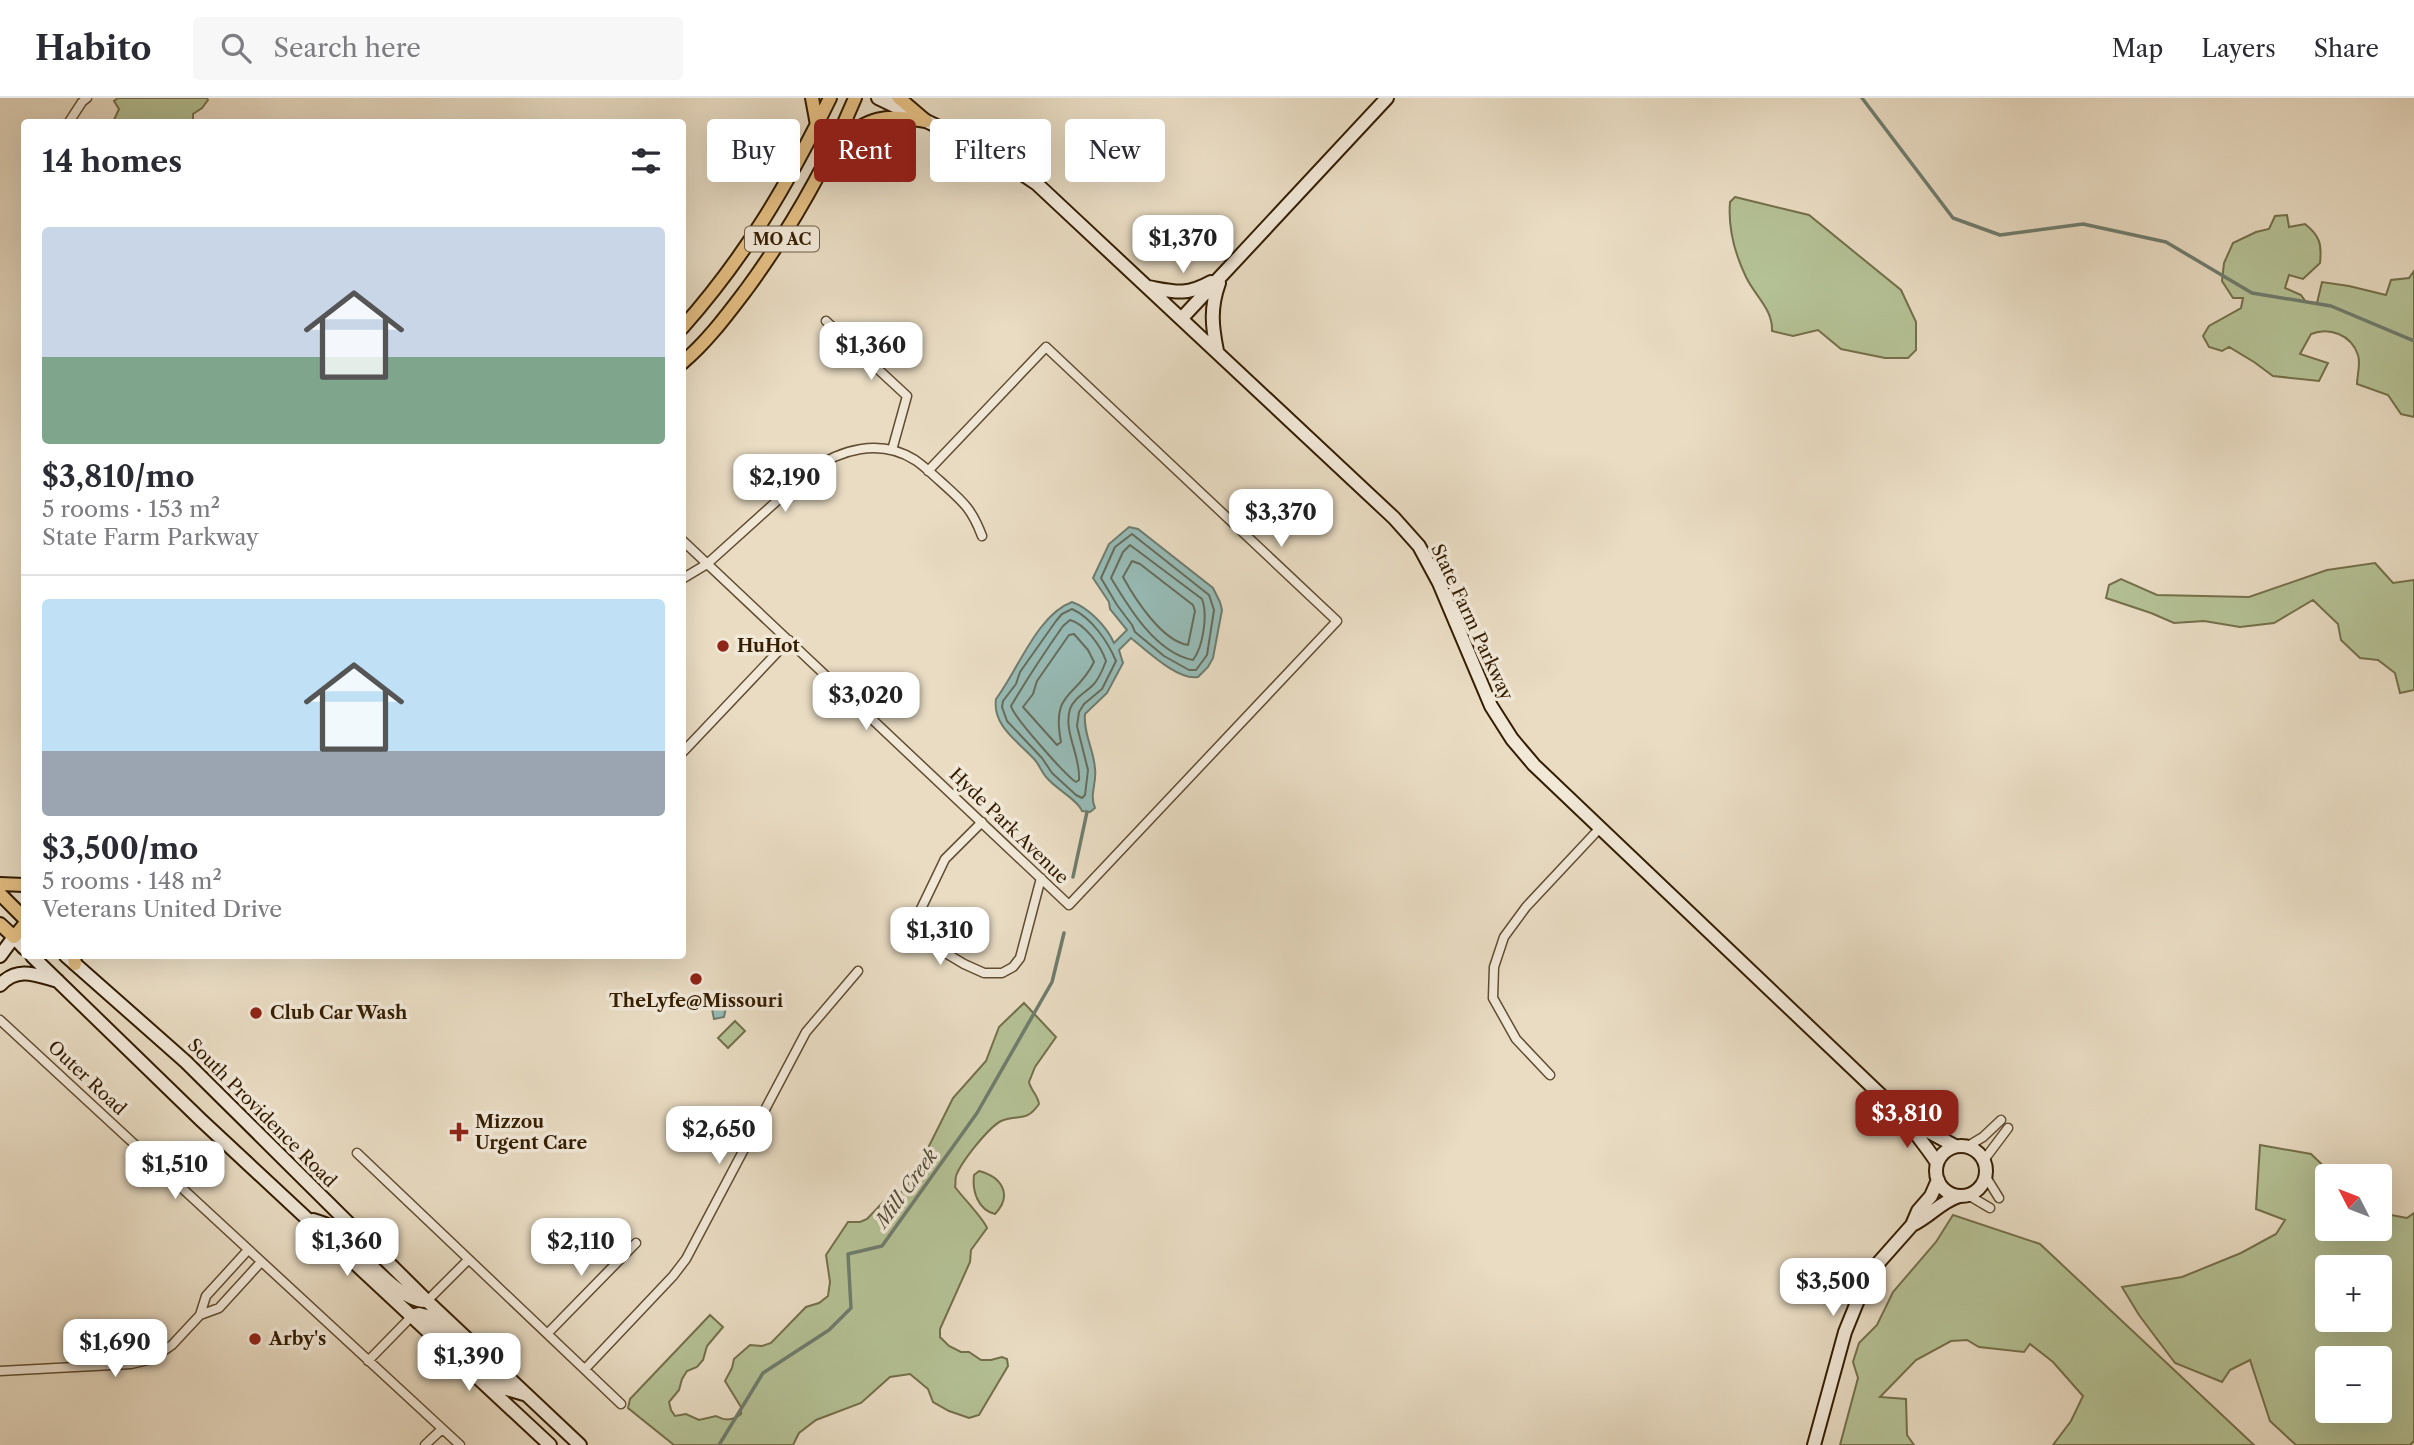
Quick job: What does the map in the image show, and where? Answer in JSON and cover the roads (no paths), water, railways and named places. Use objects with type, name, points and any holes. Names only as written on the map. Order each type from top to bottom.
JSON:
[{"type":"main road","points":[[812,98],[816,119]]},
{"type":"main road","name":"MO AC","points":[[820,119],[830,98]]},
{"type":"main road","name":"MO AC","points":[[846,119],[855,98]]},
{"type":"main road","points":[[899,98],[926,121]]},
{"type":"main road","points":[[877,119],[912,119]]},
{"type":"main road","points":[[916,120],[926,121]]},
{"type":"main road","name":"MO AC","points":[[686,324],[720,286],[755,235],[800,161],[814,131]]},
{"type":"main road","name":"MO AC","points":[[686,359],[730,312],[796,217],[815,182]]},
{"type":"main road","points":[[0,884],[21,885]]},
{"type":"main road","points":[[0,894],[21,915]]},
{"type":"main road","points":[[0,925],[5,947]]},
{"type":"main road","points":[[5,947],[21,928]]},
{"type":"street","points":[[71,119],[87,98]]},
{"type":"street","name":"State Farm Parkway","points":[[878,98],[987,150],[1037,184],[1394,518],[1419,546],[1439,583],[1490,706],[1534,765],[1908,1121],[1962,1146]]},
{"type":"street","points":[[1182,318],[1387,98]]},
{"type":"street","points":[[1148,287],[1177,292],[1196,291],[1221,277]]},
{"type":"street","points":[[1217,351],[1211,316],[1212,301],[1221,277]]},
{"type":"street","points":[[826,321],[906,396],[892,450]]},
{"type":"street","name":"Hyde Park Avenue","points":[[686,544],[1069,905],[1337,621],[1046,347],[928,471]]},
{"type":"street","points":[[686,577],[708,564],[821,463],[853,449],[892,450],[915,460],[974,514],[982,536]]},
{"type":"street","points":[[686,749],[789,640]]},
{"type":"street","points":[[982,822],[945,859],[919,913],[922,932],[939,949],[984,973],[1002,973],[1013,967],[1020,958],[1041,878]]},
{"type":"street","points":[[1550,1075],[1516,1039],[1493,998],[1494,967],[1504,937],[1526,907],[1599,829]]},
{"type":"street","points":[[35,959],[201,1120],[550,1445]]},
{"type":"street","name":"South Providence Road","points":[[73,959],[186,1062],[426,1301],[580,1445]]},
{"type":"street","points":[[585,1369],[686,1259],[806,1032],[859,971]]},
{"type":"street","points":[[0,985],[8,976],[22,973],[59,981]]},
{"type":"street","name":"Outer Road","points":[[0,1020],[460,1445]]},
{"type":"street","points":[[1814,1445],[1845,1332],[1873,1269],[1912,1225],[1918,1211],[1931,1196],[1938,1180],[1937,1163],[1948,1150],[1983,1138],[2000,1120]]},
{"type":"street","name":"State Farm Parkway","points":[[1908,1121],[1937,1163]]},
{"type":"street","points":[[1984,1160],[2008,1128]]},
{"type":"street","points":[[1962,1146],[1975,1149],[1984,1160],[1986,1177],[1999,1198]]},
{"type":"street","points":[[357,1153],[621,1404]]},
{"type":"street","points":[[1912,1225],[1927,1217],[1943,1201],[1976,1191],[1986,1177]]},
{"type":"street","points":[[1938,1180],[1947,1191],[1964,1195],[1990,1208]]},
{"type":"street","points":[[305,1217],[331,1226],[400,1291],[419,1302],[426,1301],[468,1259]]},
{"type":"street","points":[[548,1333],[636,1243]]},
{"type":"street","points":[[0,1371],[140,1363],[167,1350],[200,1315],[206,1296],[248,1250]]},
{"type":"street","points":[[200,1315],[219,1308],[261,1262]]},
{"type":"street","points":[[368,1361],[412,1316],[427,1315],[507,1389],[527,1396]]},
{"type":"street","points":[[425,1445],[442,1429]]},
{"type":"water","points":[[1129,527],[1138,529],[1213,588],[1222,610],[1213,658],[1198,677],[1172,670],[1131,638],[1119,650],[1123,663],[1107,693],[1085,714],[1095,769],[1095,808],[1090,812],[1082,811],[1047,778],[1035,760],[1008,733],[998,717],[996,699],[1038,631],[1048,619],[1072,602],[1097,619],[1114,643],[1127,630],[1110,609],[1109,602],[1093,578],[1109,544]]},
{"type":"water","points":[[722,994],[733,996],[734,1001],[726,1007],[724,1017],[714,1019],[711,1004]]},
{"type":"waterway","points":[[1862,98],[1953,218],[2000,235],[2083,224],[2166,242],[2252,293],[2331,306],[2414,341]]},
{"type":"waterway","name":"Mill Creek","points":[[1073,877],[1087,812]]},
{"type":"waterway","name":"Mill Creek","points":[[719,1445],[763,1373],[829,1330],[851,1308],[848,1254],[882,1246],[977,1113],[1052,982],[1064,933]]},
{"type":"place","name":"HuHot","points":[[723,646]]},
{"type":"place","name":"TheLyfe@Missouri","points":[[696,979]]},
{"type":"place","name":"Club Car Wash","points":[[256,1013]]},
{"type":"place","name":"Mizzou Urgent Care","points":[[459,1132]]},
{"type":"place","name":"Arby's","points":[[255,1339]]}]
